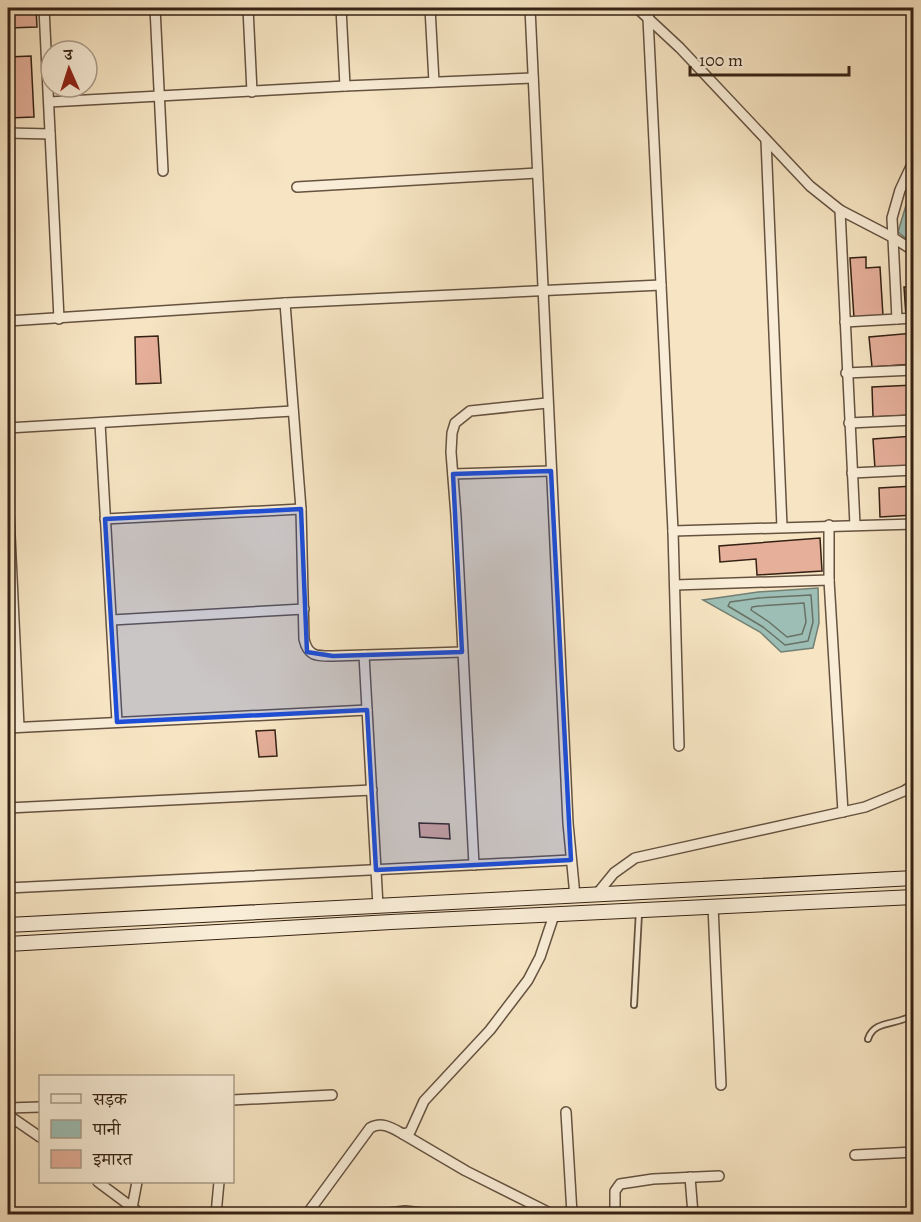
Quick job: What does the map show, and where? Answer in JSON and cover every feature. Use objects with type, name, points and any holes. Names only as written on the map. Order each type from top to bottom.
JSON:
[{"type":"street","points":[[44,8],[59,319]]},
{"type":"street","points":[[155,8],[163,171]]},
{"type":"street","points":[[248,8],[252,92]]},
{"type":"street","points":[[341,8],[345,86]]},
{"type":"street","points":[[430,8],[434,82]]},
{"type":"street","points":[[530,8],[547,403],[571,860],[575,896]]},
{"type":"street","points":[[637,8],[680,48],[810,186],[840,210],[914,251]]},
{"type":"street","points":[[650,8],[648,18],[673,531],[679,746]]},
{"type":"street","points":[[49,102],[533,78]]},
{"type":"street","points":[[8,133],[50,134]]},
{"type":"street","points":[[766,140],[782,527]]},
{"type":"street","points":[[897,319],[892,218],[914,160]]},
{"type":"street","points":[[297,187],[537,173]]},
{"type":"street","points":[[840,210],[855,525]]},
{"type":"street","points":[[8,321],[285,303],[661,285]]},
{"type":"street","points":[[285,303],[297,437],[306,649],[318,656],[462,652]]},
{"type":"street","points":[[845,322],[914,318]]},
{"type":"street","points":[[846,373],[914,370]]},
{"type":"street","points":[[474,865],[451,452],[452,433],[455,423],[462,415],[470,411],[547,403]]},
{"type":"street","points":[[8,428],[293,411]]},
{"type":"street","points":[[849,423],[914,420]]},
{"type":"street","points":[[100,423],[117,722]]},
{"type":"street","points":[[852,473],[914,470]]},
{"type":"street","points":[[453,474],[551,471]]},
{"type":"street","points":[[8,492],[11,624],[19,727]]},
{"type":"street","points":[[105,519],[301,509]]},
{"type":"street","points":[[673,531],[914,524]]},
{"type":"street","points":[[829,525],[829,580],[843,812]]},
{"type":"street","points":[[675,585],[829,580]]},
{"type":"street","points":[[112,620],[303,609]]},
{"type":"street","points":[[364,655],[378,906]]},
{"type":"street","points":[[8,728],[367,710]]},
{"type":"street","points":[[596,895],[614,873],[635,858],[843,812],[887,798],[914,785]]},
{"type":"street","points":[[8,808],[372,790]]},
{"type":"street","points":[[8,888],[571,860]]},
{"type":"street","points":[[8,925],[914,878]]},
{"type":"street","points":[[8,944],[911,897]]},
{"type":"street","points":[[713,906],[721,1085]]},
{"type":"street","points":[[403,1134],[410,1132],[429,1096],[490,1030],[528,980],[540,957],[554,915]]},
{"type":"street","points":[[234,1100],[332,1095]]},
{"type":"street","points":[[8,1108],[39,1107]]},
{"type":"street","points":[[566,1112],[572,1215]]},
{"type":"street","points":[[8,1115],[39,1136]]},
{"type":"street","points":[[308,1215],[374,1125],[385,1125],[403,1134],[466,1171],[552,1215]]},
{"type":"street","points":[[855,1155],[914,1152]]},
{"type":"street","points":[[615,1215],[615,1191],[620,1184],[653,1179],[719,1176]]},
{"type":"street","points":[[690,1178],[693,1215]]},
{"type":"street","points":[[99,1183],[141,1215]]},
{"type":"street","points":[[132,1208],[137,1183]]},
{"type":"street","points":[[216,1215],[219,1183]]},
{"type":"street","points":[[380,1215],[405,1211],[432,1215]]},
{"type":"lane","points":[[911,897],[914,934]]},
{"type":"lane","points":[[634,1005],[639,910]]},
{"type":"lane","points":[[868,1039],[869,1034],[877,1026],[901,1021],[914,1014]]},
{"type":"highlighted area","points":[[551,471],[571,860],[376,870],[367,710],[117,722],[105,519],[301,509],[307,652],[333,656],[462,652],[453,474]]},
{"type":"water","points":[[913,182],[913,244],[898,232]]},
{"type":"water","points":[[818,588],[819,623],[813,648],[781,652],[760,632],[703,600],[758,592]]},
{"type":"building","points":[[8,8],[36,8],[37,27],[8,28]]},
{"type":"building","points":[[31,56],[34,117],[8,118],[8,57]]},
{"type":"building","points":[[866,257],[866,268],[880,267],[883,316],[854,318],[850,258]]},
{"type":"building","points":[[904,287],[914,287],[914,316],[906,316]]},
{"type":"building","points":[[914,333],[914,364],[872,367],[869,337]]},
{"type":"building","points":[[158,336],[161,383],[136,384],[135,337]]},
{"type":"building","points":[[914,385],[914,415],[873,417],[872,387]]},
{"type":"building","points":[[914,436],[914,466],[875,469],[873,439]]},
{"type":"building","points":[[914,486],[914,515],[880,517],[879,488]]},
{"type":"building","points":[[820,538],[822,571],[757,575],[756,559],[720,562],[719,546]]},
{"type":"building","points":[[275,730],[277,756],[259,757],[256,731]]},
{"type":"building","points":[[419,823],[449,824],[450,839],[420,837]]}]
